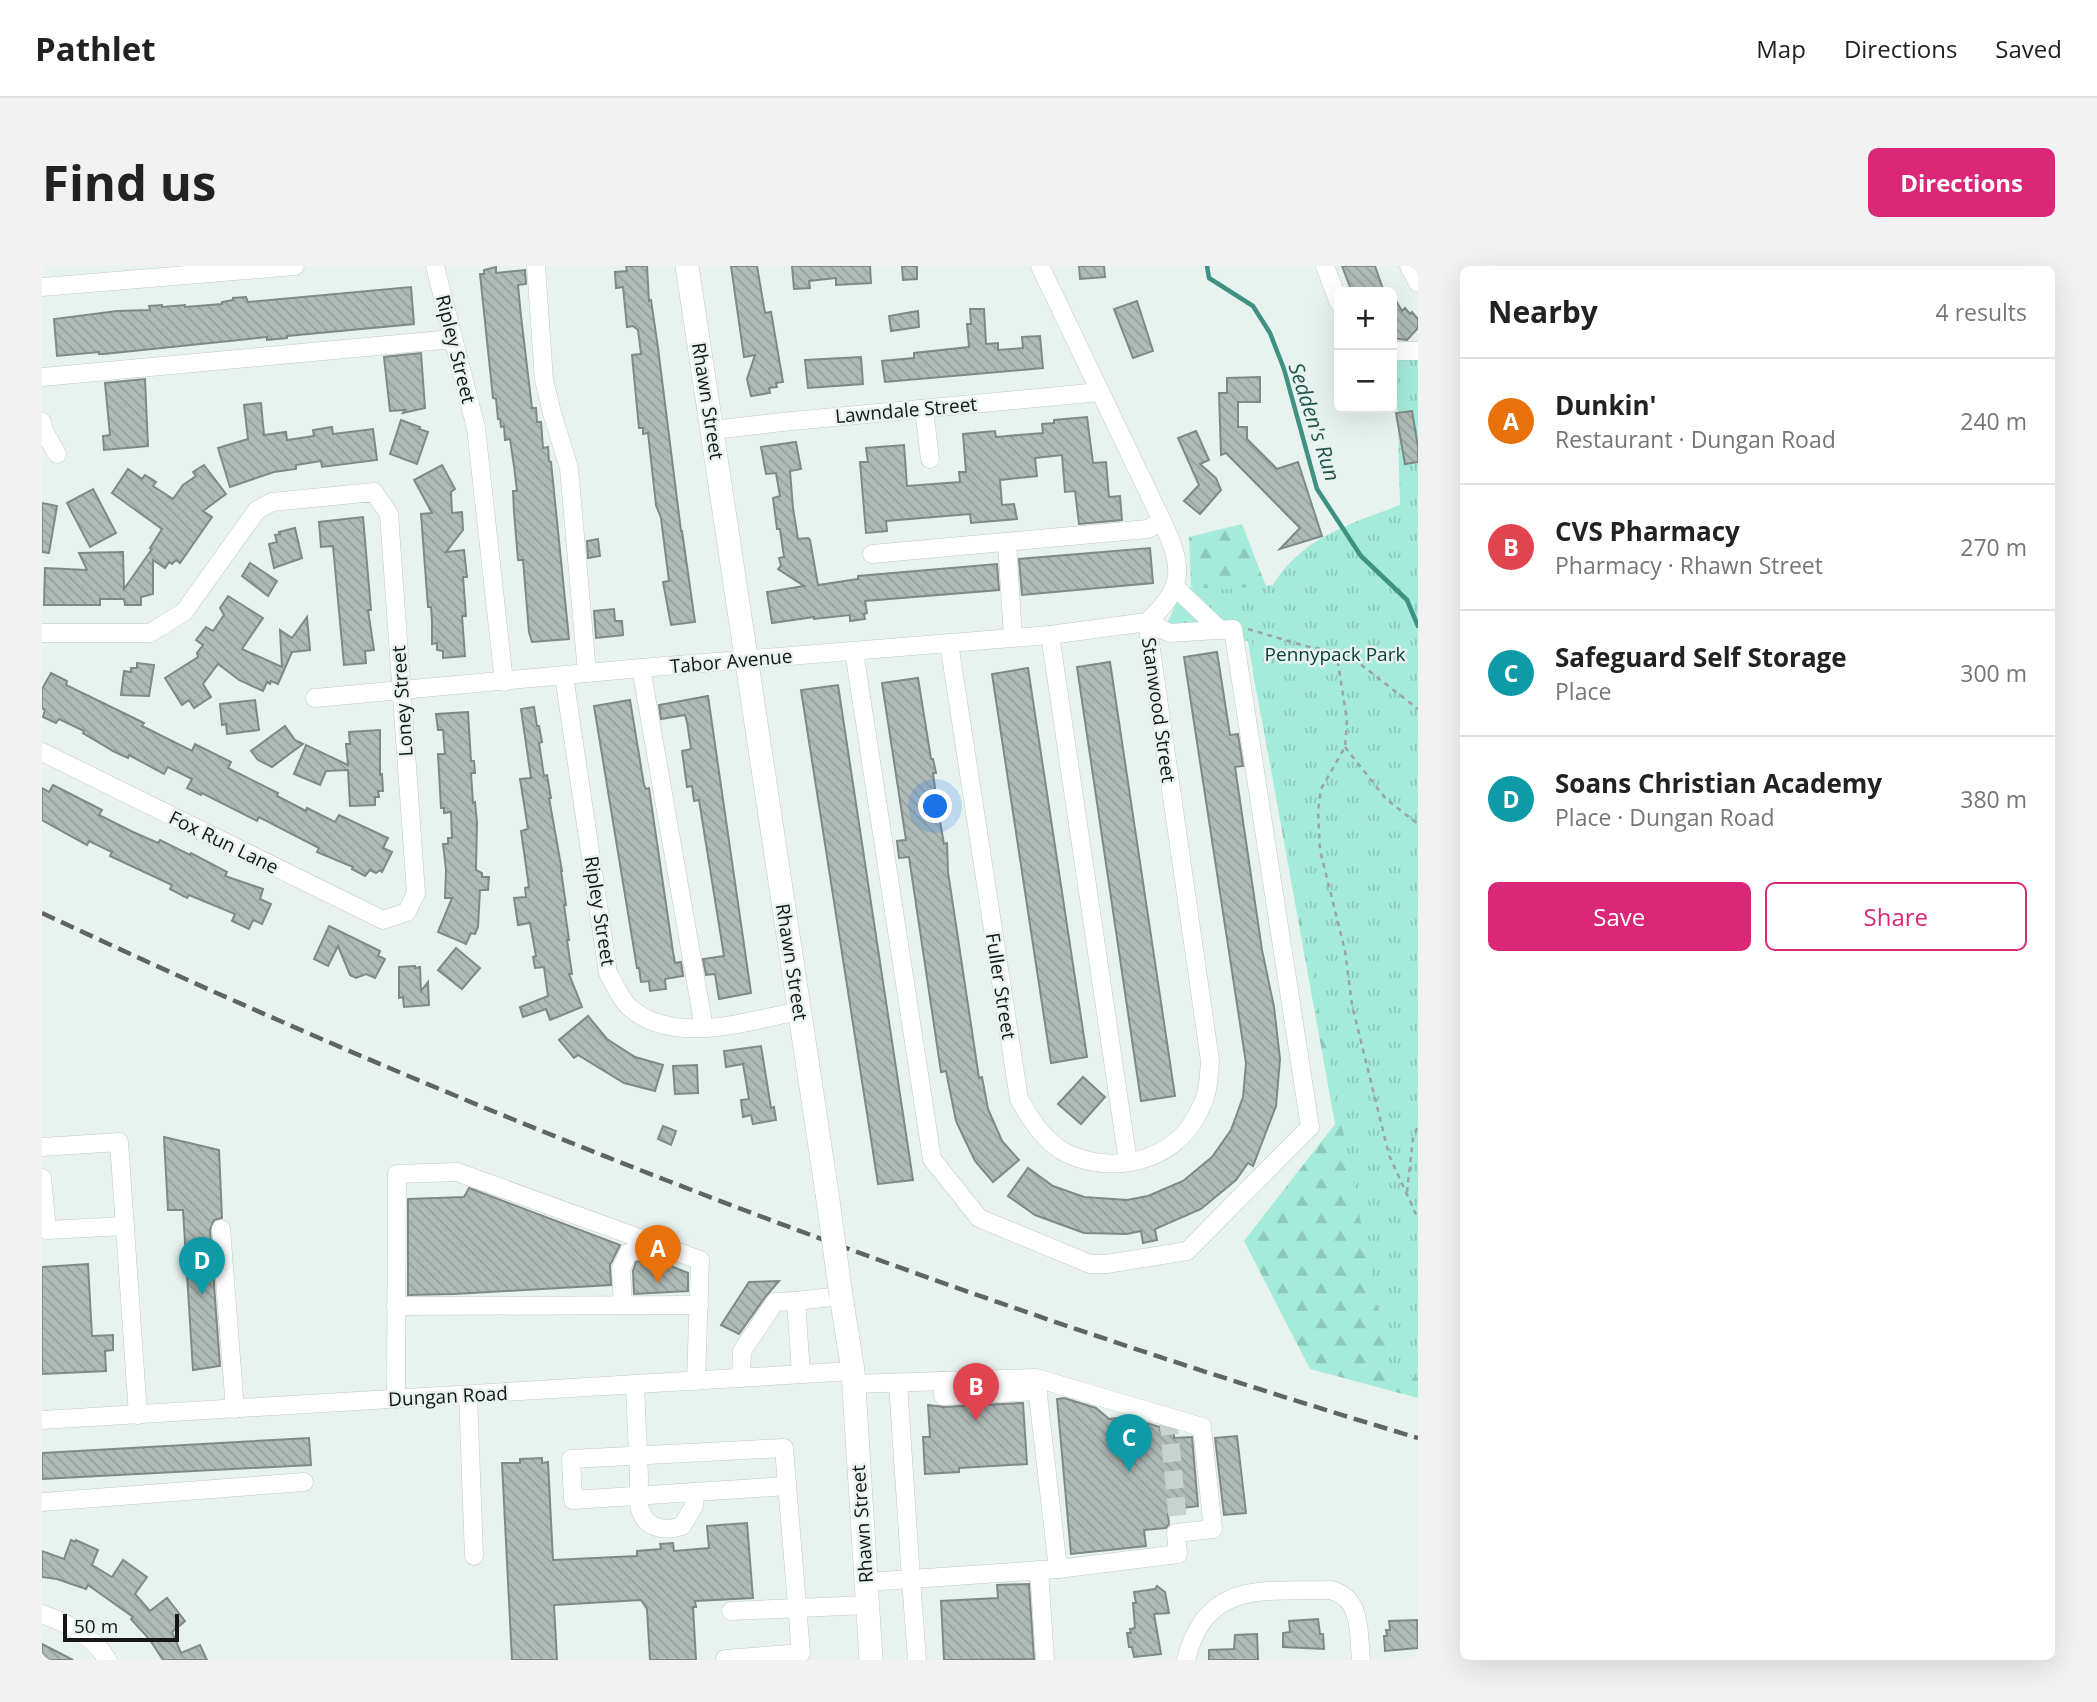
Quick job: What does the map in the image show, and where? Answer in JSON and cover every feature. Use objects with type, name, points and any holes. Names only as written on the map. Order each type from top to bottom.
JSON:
[{"type":"main road","name":"Rhawn Street","points":[[687,266],[853,1378],[871,1660]]},
{"type":"street","points":[[42,287],[120,273],[295,266]]},
{"type":"street","name":"Ripley Street","points":[[435,266],[476,428],[504,682]]},
{"type":"street","points":[[536,266],[544,380],[569,468],[587,673]]},
{"type":"street","points":[[854,651],[932,1159],[979,1218],[1090,1264],[1107,1264],[1187,1251],[1310,1128],[1227,629],[1175,587],[1179,573],[1178,559],[1040,266]]},
{"type":"street","points":[[1325,266],[1334,290]]},
{"type":"street","points":[[42,377],[453,339]]},
{"type":"street","points":[[1397,351],[1418,351]]},
{"type":"street","name":"Lawndale Street","points":[[713,430],[1100,392]]},
{"type":"street","points":[[924,409],[930,459]]},
{"type":"street","points":[[42,422],[57,454]]},
{"type":"street","name":"Loney Street","points":[[42,634],[150,633],[184,612],[257,510],[272,502],[374,492],[390,514],[416,893],[407,912]]},
{"type":"street","points":[[872,554],[1148,529],[1162,521]]},
{"type":"street","points":[[1007,542],[1013,637]]},
{"type":"street","name":"Stanwood Street","points":[[1175,587],[1163,608],[1147,622],[1210,1061],[1206,1096],[1200,1108]]},
{"type":"street","points":[[1147,622],[1170,633],[1227,629]]},
{"type":"street","name":"Tabor Avenue","points":[[316,698],[1050,635],[1147,622]]},
{"type":"street","points":[[1050,635],[1128,1162]]},
{"type":"street","name":"Fuller Street","points":[[948,643],[1019,1099],[1031,1121],[1043,1135],[1066,1153],[1096,1164],[1151,1158],[1174,1144],[1192,1124],[1200,1108]]},
{"type":"street","points":[[641,668],[704,1028]]},
{"type":"street","name":"Ripley Street","points":[[564,676],[608,973],[626,1005],[653,1023],[684,1029],[799,1012]]},
{"type":"street","name":"Fox Run Lane","points":[[42,752],[383,920],[407,912]]},
{"type":"street","points":[[42,1147],[119,1142],[138,1415]]},
{"type":"street","points":[[396,1399],[397,1174],[457,1171],[701,1260],[695,1305]]},
{"type":"street","points":[[42,1178],[47,1230],[125,1226]]},
{"type":"street","points":[[221,1229],[235,1409]]},
{"type":"street","points":[[623,1306],[621,1269],[628,1253],[643,1248],[695,1271],[696,1381]]},
{"type":"street","points":[[741,1378],[741,1351],[775,1302],[841,1296]]},
{"type":"street","points":[[796,1301],[801,1374]]},
{"type":"street","points":[[397,1306],[695,1305]]},
{"type":"street","name":"Dungan Road","points":[[42,1420],[801,1374],[898,1383],[942,1381],[1037,1384],[1202,1427],[1213,1529],[1176,1533],[1178,1554],[1058,1569]]},
{"type":"street","points":[[898,1383],[917,1660]]},
{"type":"street","points":[[635,1384],[641,1512],[653,1526],[668,1530],[682,1526],[694,1506],[695,1492]]},
{"type":"street","points":[[731,1611],[798,1608],[867,1594],[911,1579],[1058,1569],[1037,1384]]},
{"type":"street","points":[[468,1395],[474,1556]]},
{"type":"street","points":[[725,1659],[801,1653],[784,1448],[571,1459],[573,1500],[787,1486]]},
{"type":"street","points":[[42,1502],[304,1482]]},
{"type":"street","points":[[1039,1570],[1045,1660]]},
{"type":"street","points":[[1186,1660],[1191,1640],[1202,1620],[1217,1605],[1245,1592],[1331,1590],[1343,1593],[1353,1605],[1361,1660]]},
{"type":"street","points":[[42,1614],[68,1624],[96,1643],[108,1660]]},
{"type":"path","points":[[1227,629],[1255,629],[1305,646],[1336,651],[1354,658],[1418,709]]},
{"type":"path","points":[[1336,651],[1347,720],[1345,747],[1321,789],[1318,811],[1320,850],[1345,951],[1352,1005],[1389,1155],[1418,1219]]},
{"type":"path","points":[[1345,747],[1386,799],[1418,824]]},
{"type":"path","points":[[1407,1195],[1413,1138],[1418,1126]]},
{"type":"green space","name":"Pennypack Park","points":[[1418,356],[1418,1378],[1387,1372],[1385,1345],[1253,674],[1252,640],[1242,642],[1238,621],[1172,627],[1168,622],[1183,587],[1226,589],[1273,585],[1298,555],[1313,544],[1345,526],[1400,505],[1397,358]]},
{"type":"green space","name":"Pennypack Park","points":[[1242,524],[1276,612],[1418,645],[1418,1398],[1310,1369],[1244,1241],[1335,1124],[1245,626],[1191,586],[1189,537]]},
{"type":"building","points":[[626,266],[647,266],[649,301],[651,300],[658,348],[695,622],[671,625],[663,582],[669,581],[661,518],[656,505],[648,433],[643,434],[643,428],[639,428],[632,355],[641,354],[638,330],[633,326],[627,327],[623,287],[616,288],[615,272],[627,271]]},
{"type":"building","points":[[731,266],[757,266],[765,313],[771,312],[783,382],[776,383],[777,387],[769,388],[770,393],[751,396],[747,379],[755,355],[744,357]]},
{"type":"building","points":[[792,266],[870,266],[871,283],[836,285],[836,278],[809,281],[810,288],[794,289]]},
{"type":"building","points":[[902,266],[917,266],[917,279],[903,280]]},
{"type":"building","points":[[1079,266],[1104,266],[1105,277],[1080,279]]},
{"type":"building","points":[[1342,266],[1375,266],[1382,287],[1350,287]]},
{"type":"building","points":[[496,267],[496,273],[525,270],[526,284],[518,285],[521,316],[532,408],[536,408],[537,422],[541,422],[543,448],[548,447],[551,462],[569,639],[532,642],[529,632],[523,560],[518,560],[514,466],[510,439],[505,440],[504,426],[501,427],[496,399],[493,398],[480,274]]},
{"type":"building","points":[[411,287],[414,324],[267,340],[267,337],[104,354],[99,352],[57,356],[54,319],[150,310],[149,306],[222,304],[233,298],[246,297],[248,302]]},
{"type":"building","points":[[1137,301],[1153,351],[1133,358],[1114,309]]},
{"type":"building","points":[[1397,302],[1402,311],[1405,308],[1418,319],[1418,328],[1407,340],[1397,339]]},
{"type":"building","points":[[970,309],[984,309],[986,344],[998,343],[998,350],[1023,348],[1022,337],[1040,336],[1043,368],[885,382],[882,361],[914,358],[914,353],[969,347],[967,324],[971,324]]},
{"type":"building","points":[[918,311],[919,327],[891,331],[889,316]]},
{"type":"building","points":[[421,353],[425,408],[403,413],[405,410],[390,411],[384,357]]},
{"type":"building","points":[[861,357],[863,384],[808,388],[805,360]]},
{"type":"building","points":[[1260,377],[1260,402],[1238,402],[1238,427],[1247,427],[1247,439],[1277,469],[1298,462],[1322,536],[1280,549],[1300,528],[1226,453],[1221,455],[1219,393],[1227,393],[1227,378]]},
{"type":"building","points":[[145,379],[148,446],[104,450],[103,436],[110,435],[105,383]]},
{"type":"building","points":[[261,403],[264,435],[286,432],[287,440],[314,436],[313,430],[332,427],[333,434],[373,429],[377,460],[322,467],[321,461],[296,465],[296,469],[274,472],[230,487],[218,448],[248,439],[244,405]]},
{"type":"building","points":[[1412,411],[1418,462],[1405,464],[1397,413]]},
{"type":"building","points":[[1087,417],[1093,463],[1106,462],[1109,497],[1120,496],[1122,520],[1079,524],[1075,491],[1065,492],[1062,455],[1035,458],[1037,476],[1000,480],[1002,505],[1014,504],[1017,519],[971,523],[970,514],[886,521],[887,531],[866,533],[860,462],[868,462],[866,448],[904,445],[907,486],[960,482],[959,472],[966,472],[963,434],[995,431],[996,437],[1043,433],[1042,424],[1054,423],[1054,420]]},
{"type":"building","points":[[401,420],[428,432],[417,464],[390,454]]},
{"type":"building","points":[[1196,431],[1209,460],[1200,464],[1216,478],[1221,490],[1200,514],[1184,501],[1199,485],[1178,438]]},
{"type":"building","points":[[796,442],[801,469],[790,471],[793,508],[798,539],[810,540],[818,585],[858,579],[858,576],[997,564],[999,590],[865,601],[865,619],[850,621],[850,615],[772,623],[767,592],[804,586],[778,569],[781,566],[779,558],[784,557],[773,498],[780,496],[776,473],[766,474],[761,447]]},
{"type":"building","points":[[204,465],[226,494],[203,511],[212,517],[180,563],[176,560],[172,564],[169,562],[165,568],[153,560],[153,594],[141,597],[141,605],[125,605],[124,599],[100,599],[100,605],[44,605],[45,568],[87,570],[79,553],[123,552],[124,589],[152,549],[150,548],[162,529],[112,493],[128,469],[142,479],[145,475],[156,482],[153,486],[173,499],[183,485],[196,476],[193,472]]},
{"type":"building","points":[[442,465],[455,489],[451,492],[452,513],[462,512],[463,530],[446,552],[464,550],[467,577],[463,577],[466,616],[462,616],[465,656],[443,658],[443,651],[437,650],[437,643],[432,644],[431,607],[428,607],[421,514],[432,513],[414,480]]},
{"type":"building","points":[[93,489],[116,533],[90,547],[67,503]]},
{"type":"building","points":[[42,503],[57,506],[49,553],[42,552]]},
{"type":"building","points":[[363,517],[371,610],[368,610],[374,650],[365,651],[366,663],[344,665],[333,546],[321,547],[319,522]]},
{"type":"building","points":[[295,528],[302,558],[274,568],[269,544],[277,542],[275,535],[280,534],[279,532]]},
{"type":"building","points":[[598,539],[600,556],[588,558],[587,541]]},
{"type":"building","points":[[1150,548],[1153,583],[1022,595],[1019,559]]},
{"type":"building","points":[[250,563],[277,581],[268,596],[242,576]]},
{"type":"building","points":[[228,596],[263,618],[242,649],[282,667],[280,630],[292,638],[307,617],[310,650],[292,652],[278,684],[267,682],[263,691],[239,680],[218,664],[203,684],[211,697],[194,708],[189,700],[182,705],[165,678],[198,657],[197,653],[203,645],[196,640],[206,627],[213,631],[224,615],[220,608]]},
{"type":"building","points":[[614,609],[615,621],[622,621],[623,635],[596,638],[594,611]]},
{"type":"building","points":[[1217,652],[1230,735],[1238,734],[1243,766],[1235,767],[1280,1059],[1276,1106],[1253,1166],[1248,1163],[1236,1180],[1201,1209],[1155,1229],[1157,1240],[1143,1243],[1141,1231],[1127,1234],[1084,1233],[1035,1215],[1008,1196],[1028,1168],[1053,1186],[1084,1197],[1127,1200],[1148,1196],[1183,1181],[1212,1157],[1231,1130],[1243,1097],[1246,1063],[1184,657]]},
{"type":"building","points":[[1110,662],[1175,1096],[1141,1101],[1077,667]]},
{"type":"building","points":[[137,663],[154,665],[149,696],[121,695],[124,671],[131,672],[131,668],[137,668]]},
{"type":"building","points":[[1028,668],[1087,1057],[1051,1063],[992,674]]},
{"type":"building","points":[[51,673],[67,681],[66,685],[144,723],[142,726],[192,751],[195,744],[231,762],[228,768],[278,793],[277,796],[306,811],[307,808],[335,822],[339,815],[388,838],[383,848],[392,852],[382,872],[370,870],[365,876],[352,869],[353,867],[317,852],[319,848],[259,817],[257,821],[187,788],[192,779],[168,767],[164,774],[129,755],[128,758],[113,751],[83,733],[84,731],[59,719],[56,723],[43,717],[45,710],[42,708],[42,689]]},
{"type":"building","points":[[918,678],[931,759],[936,773],[933,773],[944,844],[947,843],[948,872],[979,1078],[982,1077],[988,1109],[1002,1141],[1019,1160],[993,1182],[975,1161],[964,1138],[956,1121],[946,1071],[941,1072],[909,857],[899,858],[897,841],[906,840],[882,683]]},
{"type":"building","points":[[838,685],[913,1180],[878,1184],[801,690]]},
{"type":"building","points":[[708,696],[751,993],[719,999],[715,974],[706,975],[703,959],[724,956],[699,800],[694,801],[692,786],[687,787],[682,751],[691,749],[687,722],[685,715],[661,719],[659,705]]},
{"type":"building","points":[[255,700],[259,730],[227,734],[226,724],[222,725],[220,704]]},
{"type":"building","points":[[630,700],[644,785],[646,789],[649,788],[675,963],[681,962],[683,976],[665,979],[666,989],[650,991],[649,981],[641,982],[637,968],[594,706]]},
{"type":"building","points":[[534,707],[562,871],[572,974],[569,974],[582,1007],[550,1020],[546,1009],[523,1017],[520,1007],[548,996],[544,967],[535,968],[533,957],[536,956],[530,923],[518,925],[514,898],[526,897],[525,888],[529,887],[521,831],[528,829],[520,779],[531,778],[521,709]]},
{"type":"building","points":[[468,712],[471,761],[474,761],[475,773],[471,773],[477,822],[476,870],[482,873],[482,877],[489,877],[488,890],[480,890],[478,927],[475,934],[471,933],[466,944],[438,932],[452,898],[445,898],[443,844],[448,844],[448,838],[452,838],[451,812],[444,813],[444,808],[441,808],[438,754],[445,754],[443,730],[438,730],[436,714]]},
{"type":"building","points":[[285,726],[295,740],[303,744],[272,767],[258,760],[251,751]]},
{"type":"building","points":[[380,730],[380,775],[382,774],[383,791],[378,791],[379,797],[375,797],[375,805],[350,806],[348,770],[326,771],[320,785],[294,774],[306,745],[348,765],[346,744],[350,744],[349,732]]},
{"type":"building","points":[[53,785],[102,810],[99,815],[133,832],[158,843],[160,840],[190,855],[191,853],[227,872],[225,876],[263,889],[260,899],[271,904],[262,924],[253,920],[249,929],[232,921],[235,914],[189,895],[187,898],[170,889],[172,885],[110,856],[112,852],[89,841],[87,845],[42,820],[42,788],[49,792]]},
{"type":"building","points":[[329,926],[380,951],[378,956],[385,959],[375,978],[366,974],[356,978],[350,975],[338,946],[328,966],[314,959]]},
{"type":"building","points":[[456,948],[480,968],[462,989],[438,970]]},
{"type":"building","points":[[399,967],[420,967],[421,991],[428,982],[429,1005],[404,1007],[403,997],[399,998]]},
{"type":"building","points":[[588,1016],[607,1039],[635,1057],[663,1065],[655,1091],[624,1083],[578,1055],[574,1058],[559,1040]]},
{"type":"building","points":[[761,1046],[771,1108],[774,1107],[776,1120],[753,1124],[751,1115],[743,1117],[741,1100],[749,1099],[743,1064],[726,1067],[724,1051]]},
{"type":"building","points":[[697,1065],[698,1093],[675,1094],[673,1066]]},
{"type":"building","points":[[1083,1077],[1105,1097],[1081,1124],[1058,1104]]},
{"type":"building","points":[[663,1126],[676,1131],[671,1145],[658,1139]]},
{"type":"building","points":[[164,1137],[219,1150],[222,1218],[214,1220],[210,1230],[220,1366],[193,1370],[183,1210],[168,1210]]},
{"type":"building","points":[[469,1188],[620,1245],[610,1265],[611,1285],[408,1295],[408,1199],[464,1197]]},
{"type":"building","points":[[643,1260],[655,1266],[666,1264],[688,1273],[688,1291],[634,1294],[633,1271],[636,1262]]},
{"type":"building","points":[[88,1264],[92,1336],[113,1335],[113,1350],[105,1351],[106,1371],[42,1374],[42,1267]]},
{"type":"building","points":[[779,1281],[739,1334],[721,1325],[749,1282]]},
{"type":"building","points":[[1064,1398],[1096,1408],[1109,1419],[1127,1417],[1160,1427],[1161,1434],[1174,1433],[1174,1438],[1192,1437],[1198,1506],[1181,1508],[1182,1513],[1168,1514],[1169,1524],[1166,1528],[1144,1530],[1146,1546],[1071,1554],[1057,1399]]},
{"type":"building","points":[[1023,1403],[1027,1464],[959,1468],[959,1472],[925,1474],[923,1437],[930,1437],[928,1405],[944,1407]]},
{"type":"building","points":[[1237,1436],[1246,1513],[1224,1515],[1215,1438]]},
{"type":"building","points":[[309,1438],[311,1465],[42,1479],[42,1453]]},
{"type":"building","points":[[542,1458],[542,1463],[548,1462],[553,1560],[637,1556],[637,1551],[661,1549],[660,1544],[673,1543],[674,1551],[709,1548],[707,1526],[747,1523],[753,1598],[695,1601],[696,1607],[693,1607],[696,1660],[650,1660],[647,1609],[641,1600],[554,1605],[557,1660],[512,1660],[502,1463],[520,1463],[520,1459]]},
{"type":"building","points":[[71,1540],[98,1550],[92,1565],[112,1577],[123,1560],[147,1577],[135,1594],[150,1611],[167,1598],[185,1621],[172,1632],[181,1653],[200,1645],[207,1660],[163,1660],[131,1619],[133,1617],[88,1585],[86,1589],[42,1577],[42,1551],[64,1559]]},
{"type":"building","points":[[1029,1584],[1034,1659],[944,1660],[941,1601],[998,1598],[997,1585]]},
{"type":"building","points":[[1157,1586],[1165,1592],[1169,1613],[1154,1614],[1161,1654],[1134,1657],[1127,1633],[1131,1633],[1130,1629],[1135,1628],[1134,1592],[1155,1589]]},
{"type":"building","points":[[1318,1619],[1324,1649],[1283,1647],[1283,1633],[1290,1632],[1289,1621]]},
{"type":"building","points":[[1417,1620],[1418,1648],[1385,1651],[1384,1636],[1387,1636],[1386,1630],[1390,1630],[1389,1621]]},
{"type":"building","points":[[1257,1634],[1258,1660],[1209,1660],[1209,1650],[1234,1649],[1235,1635]]},
{"type":"building","points":[[42,1644],[73,1660],[42,1660]]},
{"type":"waterway","name":"Sedden's Run","points":[[1207,266],[1209,278],[1253,306],[1270,333],[1284,369],[1317,489],[1361,556],[1407,600],[1418,626]]},
{"type":"tunnel","points":[[1168,1417],[1179,1533]]},
{"type":"railway","points":[[42,913],[378,1063],[720,1201],[1067,1326],[1418,1438]]},
{"type":"place","name":"Dunkin'","points":[[658,1283]]},
{"type":"place","name":"Soans Christian Academy","points":[[202,1295]]},
{"type":"place","name":"CVS Pharmacy","points":[[976,1421]]},
{"type":"place","name":"Safeguard Self Storage","points":[[1129,1472]]}]
